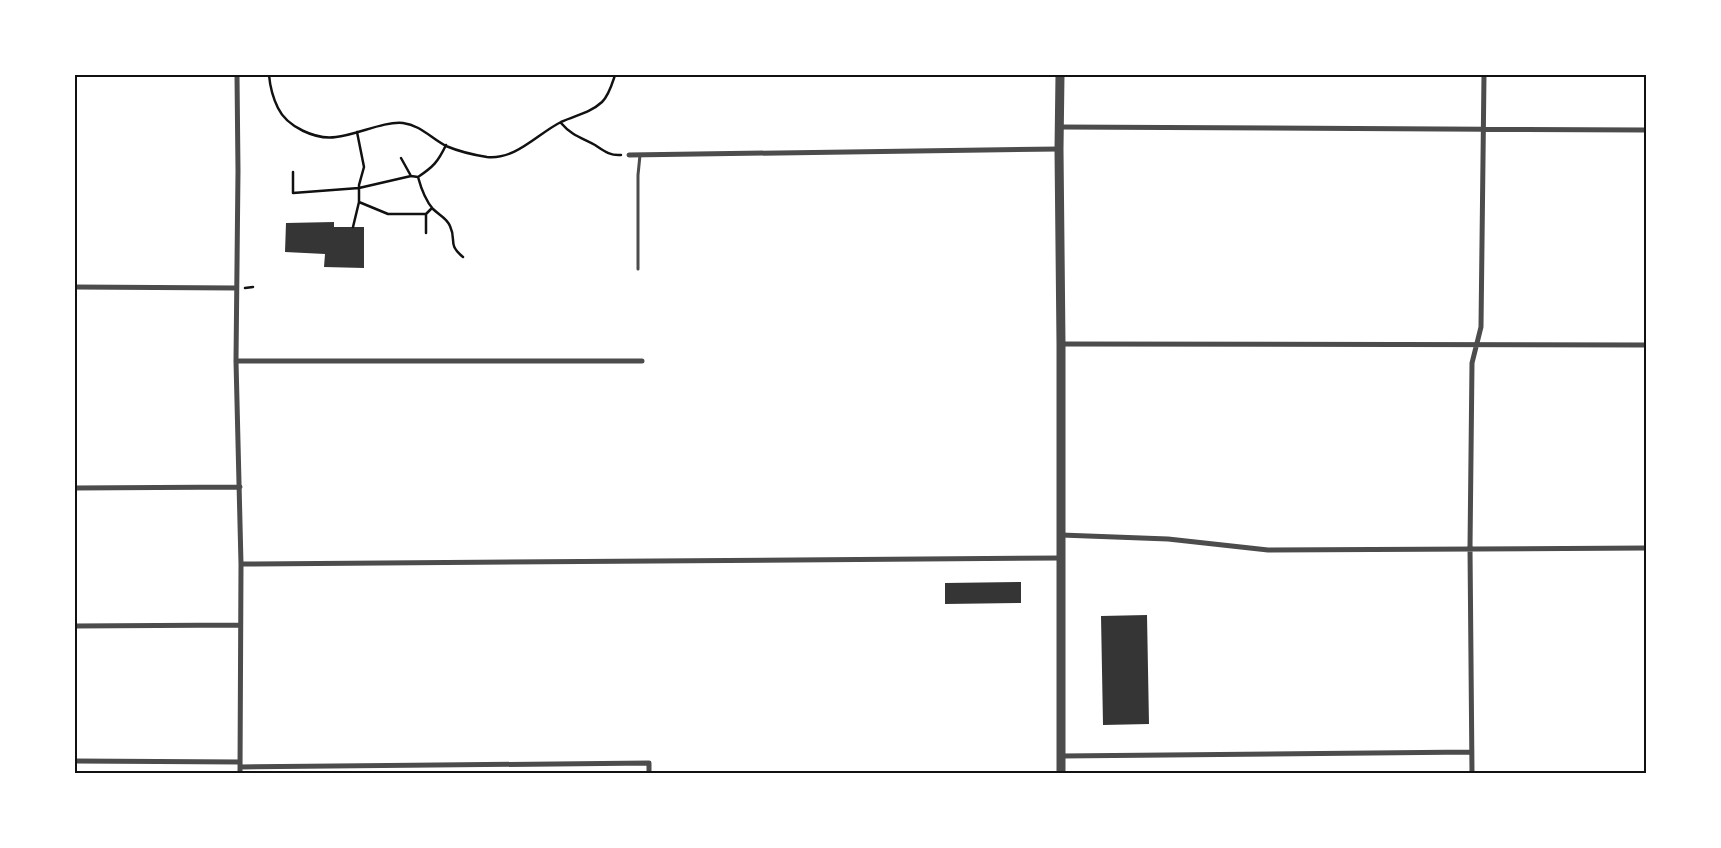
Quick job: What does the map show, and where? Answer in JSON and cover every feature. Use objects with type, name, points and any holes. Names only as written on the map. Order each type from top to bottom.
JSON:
[{"type":"street","points":[[237,75],[236,361],[241,564],[240,773]]},
{"type":"street","points":[[1060,75],[1061,773]]},
{"type":"street","points":[[1472,773],[1470,548],[1472,363],[1481,327],[1484,75]]},
{"type":"street","points":[[1060,127],[1646,130]]},
{"type":"street","points":[[629,155],[1059,149]]},
{"type":"street","points":[[75,288],[236,288]]},
{"type":"street","points":[[1061,344],[1646,345]]},
{"type":"street","points":[[236,361],[642,361]]},
{"type":"street","points":[[75,488],[240,487]]},
{"type":"street","points":[[1061,536],[1168,539],[1268,550],[1646,548]]},
{"type":"street","points":[[241,564],[1061,558]]},
{"type":"street","points":[[75,626],[240,625]]},
{"type":"street","points":[[1061,756],[1472,752]]},
{"type":"street","points":[[75,761],[240,764],[649,763],[649,773]]},
{"type":"lane","points":[[638,269],[638,175],[640,155]]},
{"type":"path","points":[[269,75],[270,86],[278,109],[291,124],[312,135],[334,138],[398,122],[411,124],[446,146],[486,157],[500,157],[526,146],[561,123],[592,111],[604,100],[612,86],[615,75]]},
{"type":"path","points":[[561,123],[568,131],[606,153],[615,156],[629,155]]},
{"type":"path","points":[[353,227],[364,167],[357,132]]},
{"type":"path","points":[[293,172],[293,193],[359,188],[418,176],[433,167],[446,146]]},
{"type":"path","points":[[401,158],[411,176]]},
{"type":"path","points":[[418,176],[422,190],[432,208],[451,227],[455,250],[464,257]]},
{"type":"path","points":[[359,202],[388,214],[426,214]]},
{"type":"path","points":[[426,233],[426,214],[432,208]]},
{"type":"building","points":[[334,222],[334,227],[364,227],[364,268],[324,267],[325,254],[285,252],[286,223]]},
{"type":"building","points":[[1021,582],[1021,603],[945,604],[945,583]]},
{"type":"building","points":[[1147,615],[1149,724],[1103,725],[1101,616]]}]
